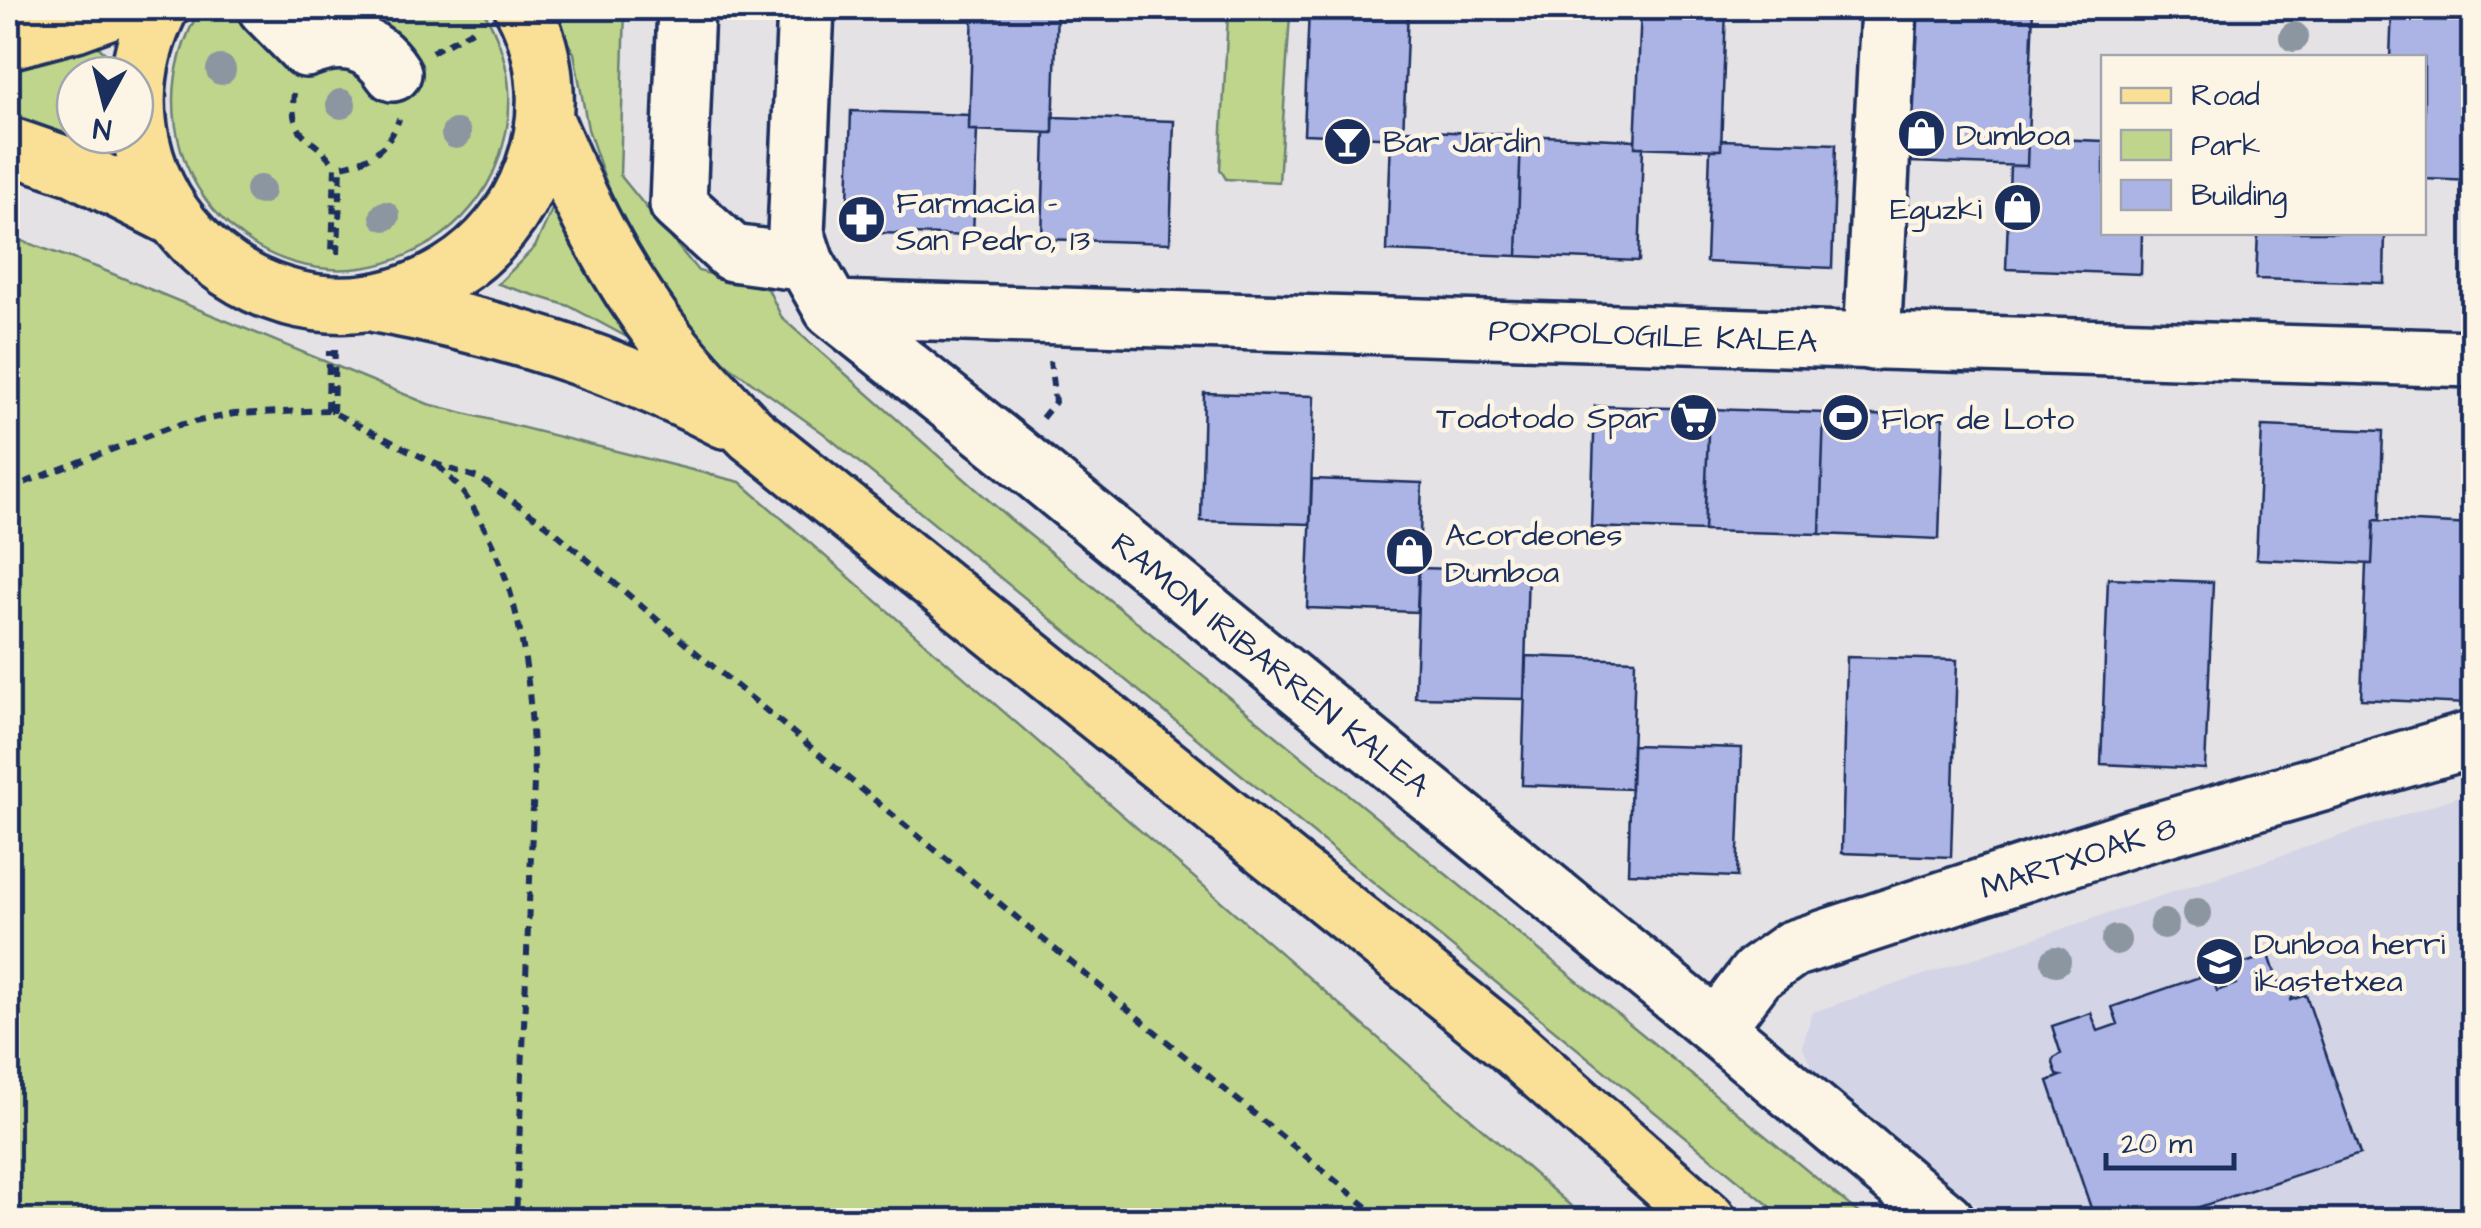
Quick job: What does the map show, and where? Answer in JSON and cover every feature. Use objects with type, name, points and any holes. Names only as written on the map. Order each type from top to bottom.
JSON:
[{"type":"main road","points":[[8,41],[117,8]]},
{"type":"main road","points":[[160,8],[145,45],[138,80],[138,117],[144,152],[156,186],[174,218],[198,246],[227,270],[295,299],[332,304],[402,295],[464,264],[489,242],[528,185],[545,119],[545,82],[538,46],[502,17]]},
{"type":"main road","points":[[545,119],[597,234],[630,288],[667,340],[751,434],[1506,1041],[1708,1220]]},
{"type":"main road","points":[[8,145],[75,168],[174,218]]},
{"type":"main road","points":[[368,302],[501,331],[565,351],[629,375],[751,434]]},
{"type":"street","points":[[266,8],[306,49],[342,40],[361,44],[377,54],[393,73]]},
{"type":"street","name":"POXPOLOGILE KALEA","points":[[686,8],[678,204],[732,252],[819,286],[1872,342],[2474,359]]},
{"type":"street","points":[[806,8],[796,233],[819,286]]},
{"type":"street","points":[[1872,342],[1889,8]]},
{"type":"street","name":"RAMON IRIBARREN KALEA","points":[[819,286],[1029,466],[1946,1220]]},
{"type":"street","name":"MARTXOAK 8","points":[[1716,1028],[1756,974],[1792,949],[2132,838],[2474,740]]},
{"type":"path","points":[[299,82],[292,105],[298,129],[328,154],[335,166],[335,255],[341,166],[360,163],[377,154],[390,140],[401,104],[393,73],[502,17]]},
{"type":"path","points":[[330,411],[332,347]]},
{"type":"path","points":[[1035,426],[1056,402],[1048,351]]},
{"type":"path","points":[[8,489],[174,426],[234,414],[330,411],[436,464],[481,479],[548,525],[696,653],[1384,1220]]},
{"type":"path","points":[[436,464],[467,498],[498,561],[517,616],[532,716],[534,782],[516,1220]]},
{"type":"shaded area","name":"Dunboa herri ikastetxea","points":[[2472,792],[2473,1220],[1996,1220],[1816,1075],[1802,1046],[1813,1012]]},
{"type":"green space","points":[[201,8],[482,8],[500,45],[509,101],[498,161],[480,197],[432,242],[374,266],[317,268],[266,251],[223,220],[192,177],[176,125],[178,67]]},
{"type":"green space","points":[[547,8],[625,8],[620,175],[698,271],[768,289],[782,318],[1010,519],[1867,1220],[1787,1220],[823,433],[711,353],[647,272],[606,182],[588,129],[574,53]]},
{"type":"green space","points":[[1228,14],[1290,15],[1279,182],[1226,179],[1220,169]]},
{"type":"green space","points":[[95,44],[105,53],[105,55],[60,55]]},
{"type":"green space","points":[[55,56],[55,130],[8,112],[8,71]]},
{"type":"green space","points":[[559,194],[640,344],[569,306],[498,284],[535,247]]},
{"type":"green space","points":[[8,236],[96,267],[428,404],[740,482],[1587,1220],[8,1220]]},
{"type":"building","points":[[973,8],[1057,8],[1053,133],[969,130]]},
{"type":"building","points":[[1309,8],[1408,8],[1403,138],[1304,134]]},
{"type":"building","points":[[1641,8],[1726,8],[1721,150],[1635,147]]},
{"type":"building","points":[[1917,8],[2033,8],[2027,166],[1911,162]]},
{"type":"building","points":[[2392,8],[2474,8],[2474,181],[2426,179],[2426,55],[2390,55]]},
{"type":"building","points":[[851,111],[969,115],[969,130],[977,130],[973,236],[847,232]]},
{"type":"building","points":[[1053,117],[1174,121],[1170,243],[1042,239],[1045,133],[1053,133]]},
{"type":"building","points":[[1404,130],[1521,135],[1517,256],[1387,251],[1391,137],[1403,138]]},
{"type":"building","points":[[1521,135],[1635,140],[1635,147],[1643,147],[1639,261],[1517,256]]},
{"type":"building","points":[[2028,138],[2101,141],[2101,235],[2142,235],[2141,274],[2006,269],[2010,166],[2027,166]]},
{"type":"building","points":[[1721,140],[1836,144],[1832,268],[1706,262],[1710,150],[1721,150]]},
{"type":"building","points":[[2258,235],[2385,235],[2384,283],[2256,279]]},
{"type":"building","points":[[1204,393],[1314,396],[1310,524],[1201,521]]},
{"type":"building","points":[[1595,406],[1709,409],[1704,531],[1591,527]]},
{"type":"building","points":[[1709,409],[1824,413],[1820,534],[1704,531]]},
{"type":"building","points":[[1824,413],[1943,418],[1939,539],[1820,534]]},
{"type":"building","points":[[2262,426],[2383,431],[2380,520],[2374,520],[2372,564],[2256,559]]},
{"type":"building","points":[[1312,479],[1422,483],[1417,612],[1307,608]]},
{"type":"building","points":[[2374,520],[2474,525],[2467,704],[2361,699],[2366,564],[2372,564]]},
{"type":"building","points":[[1419,568],[1528,571],[1524,699],[1415,697]]},
{"type":"building","points":[[2108,578],[2213,582],[2205,769],[2101,764]]},
{"type":"building","points":[[1526,656],[1635,660],[1631,789],[1522,785]]},
{"type":"building","points":[[1847,657],[1957,660],[1951,857],[1842,853]]},
{"type":"building","points":[[1632,745],[1742,748],[1737,877],[1628,873]]},
{"type":"building","points":[[2269,955],[2278,982],[2285,980],[2295,990],[2291,1000],[2306,995],[2360,1154],[2160,1220],[2095,1220],[2048,1081],[2061,1076],[2053,1063],[2061,1054],[2052,1026],[2091,1013],[2098,1031],[2118,1024],[2112,1007],[2211,973],[2217,991],[2236,984],[2230,968]]},
{"type":"place","name":"Dumboa","points":[[1921,134]]},
{"type":"place","name":"Bar Jardin","points":[[1348,141]]},
{"type":"place","name":"Eguzki","points":[[2017,208]]},
{"type":"place","name":"Farmacia - San Pedro, 13","points":[[861,220]]},
{"type":"place","name":"Todotodo Spar","points":[[1694,417]]},
{"type":"place","name":"Flor de Loto","points":[[1846,418]]},
{"type":"place","name":"Acordeones Dumboa","points":[[1410,552]]},
{"type":"place","name":"Dunboa herri ikastetxea","points":[[2219,961]]}]
